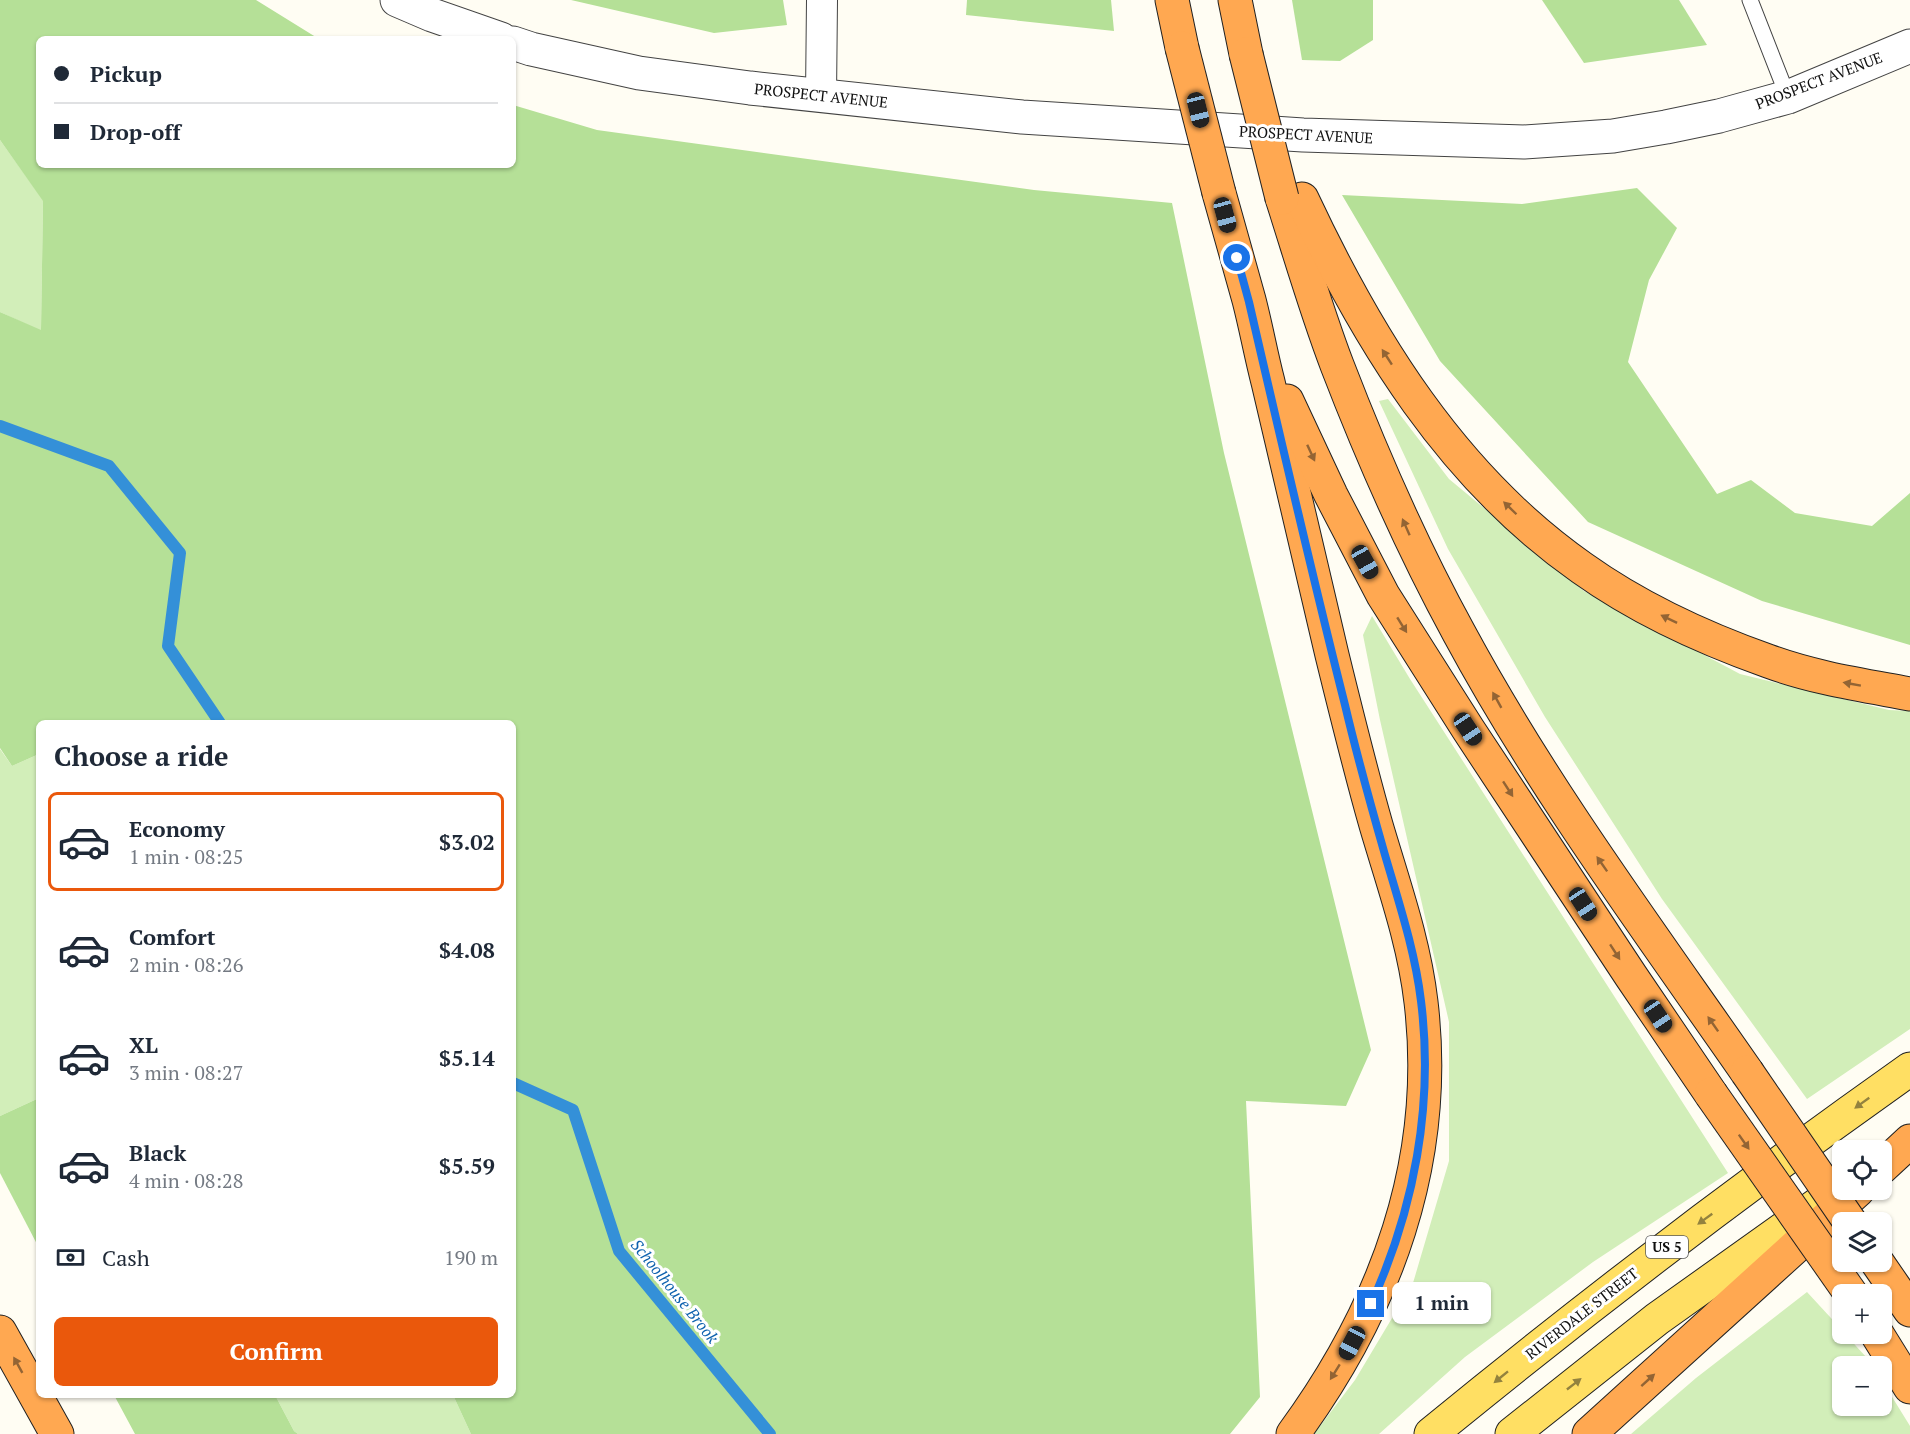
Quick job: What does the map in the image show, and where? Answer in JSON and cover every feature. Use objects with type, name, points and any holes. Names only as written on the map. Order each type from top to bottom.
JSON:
[{"type":"highway","points":[[1172,0],[1182,48],[1249,302],[1346,712],[1368,797],[1408,932],[1421,1001],[1424,1087],[1421,1131],[1407,1207],[1375,1294],[1341,1362],[1314,1406],[1293,1434]]},
{"type":"highway","points":[[1235,0],[1261,111],[1292,199],[1336,363],[1412,542],[1458,632],[1508,720],[1578,830],[1843,1212]]},
{"type":"highway","points":[[1292,199],[1322,241],[1355,305],[1411,394],[1443,437],[1486,484],[1540,535],[1581,568],[1641,605],[1705,637],[1770,662],[1842,682],[1910,694]]},
{"type":"highway","points":[[1249,302],[1289,407],[1356,546],[1383,595],[1468,729],[1631,976],[1844,1284]]},
{"type":"highway","points":[[1892,1157],[1910,1140]]},
{"type":"highway","points":[[1590,1434],[1846,1200]]},
{"type":"highway","points":[[1884,1272],[1906,1304]]},
{"type":"highway","points":[[0,1332],[36,1396]]},
{"type":"highway","points":[[1883,1344],[1910,1387]]},
{"type":"highway","points":[[37,1398],[57,1434]]},
{"type":"main road","name":"RIVERDALE STREET","points":[[1431,1434],[1673,1243],[1910,1069]]},
{"type":"main road","points":[[1892,1152],[1910,1140]]},
{"type":"main road","points":[[1512,1434],[1657,1320],[1832,1194]]},
{"type":"street","points":[[398,0],[432,15],[492,36]]},
{"type":"street","points":[[821,96],[822,0]]},
{"type":"street","name":"PROSPECT AVENUE","points":[[516,44],[531,50],[639,74],[1022,117],[1303,135],[1524,142],[1613,136],[1719,116],[1788,97],[1910,46]]},
{"type":"lane","points":[[1750,0],[1788,97]]},
{"type":"green space","points":[[0,0],[256,0],[314,36],[36,36],[36,168],[516,168],[516,106],[597,130],[1034,190],[1172,203],[1224,453],[1371,1050],[1346,1106],[1246,1101],[1260,1397],[1230,1434],[471,1434],[454,1398],[516,1398],[516,720],[36,720],[36,755],[12,766],[0,748],[0,312],[41,330],[43,201],[0,140]]},
{"type":"green space","points":[[571,0],[783,0],[787,25],[714,33]]},
{"type":"green space","points":[[967,0],[1111,0],[1114,31],[966,15]]},
{"type":"green space","points":[[1292,0],[1373,0],[1373,40],[1340,61],[1302,60]]},
{"type":"green space","points":[[1542,0],[1679,0],[1707,45],[1584,63]]},
{"type":"green space","points":[[0,140],[43,200],[41,331],[0,312]]},
{"type":"green space","points":[[1637,188],[1677,228],[1649,280],[1628,362],[1717,494],[1751,480],[1795,513],[1872,526],[1910,493],[1910,645],[1762,601],[1588,522],[1440,361],[1342,195],[1522,204]]},
{"type":"green space","points":[[1388,399],[1449,479],[1584,591],[1740,674],[1889,710],[1910,711],[1910,1029],[1807,1099],[1662,899],[1545,717],[1448,549],[1379,401]]},
{"type":"green space","points":[[1372,616],[1410,679],[1728,1173],[1593,1262],[1465,1357],[1379,1434],[1314,1434],[1355,1380],[1413,1283],[1449,1161],[1449,1022],[1380,720],[1363,635]]},
{"type":"green space","points":[[0,749],[12,766],[36,755],[36,1099],[0,1116]]},
{"type":"green space","points":[[36,1099],[36,1242],[0,1173],[0,1116]]},
{"type":"green space","points":[[1807,1292],[1832,1319],[1832,1344],[1854,1344],[1865,1356],[1832,1356],[1832,1416],[1892,1416],[1892,1397],[1910,1426],[1910,1434],[1631,1434],[1696,1378]]},
{"type":"green space","points":[[116,1398],[277,1398],[294,1431],[298,1434],[135,1434]]},
{"type":"green space","points":[[277,1398],[454,1398],[471,1434],[298,1434],[294,1431]]},
{"type":"waterway","name":"Schoolhouse Brook","points":[[0,426],[109,466],[180,553],[168,646],[218,720]]},
{"type":"waterway","name":"Schoolhouse Brook","points":[[516,1084],[573,1110],[619,1251],[770,1434]]},
{"type":"route","points":[[1237,258],[1346,712],[1368,797],[1408,932],[1421,1001],[1424,1087],[1421,1131],[1415,1169],[1407,1207],[1395,1244],[1371,1304]]}]
